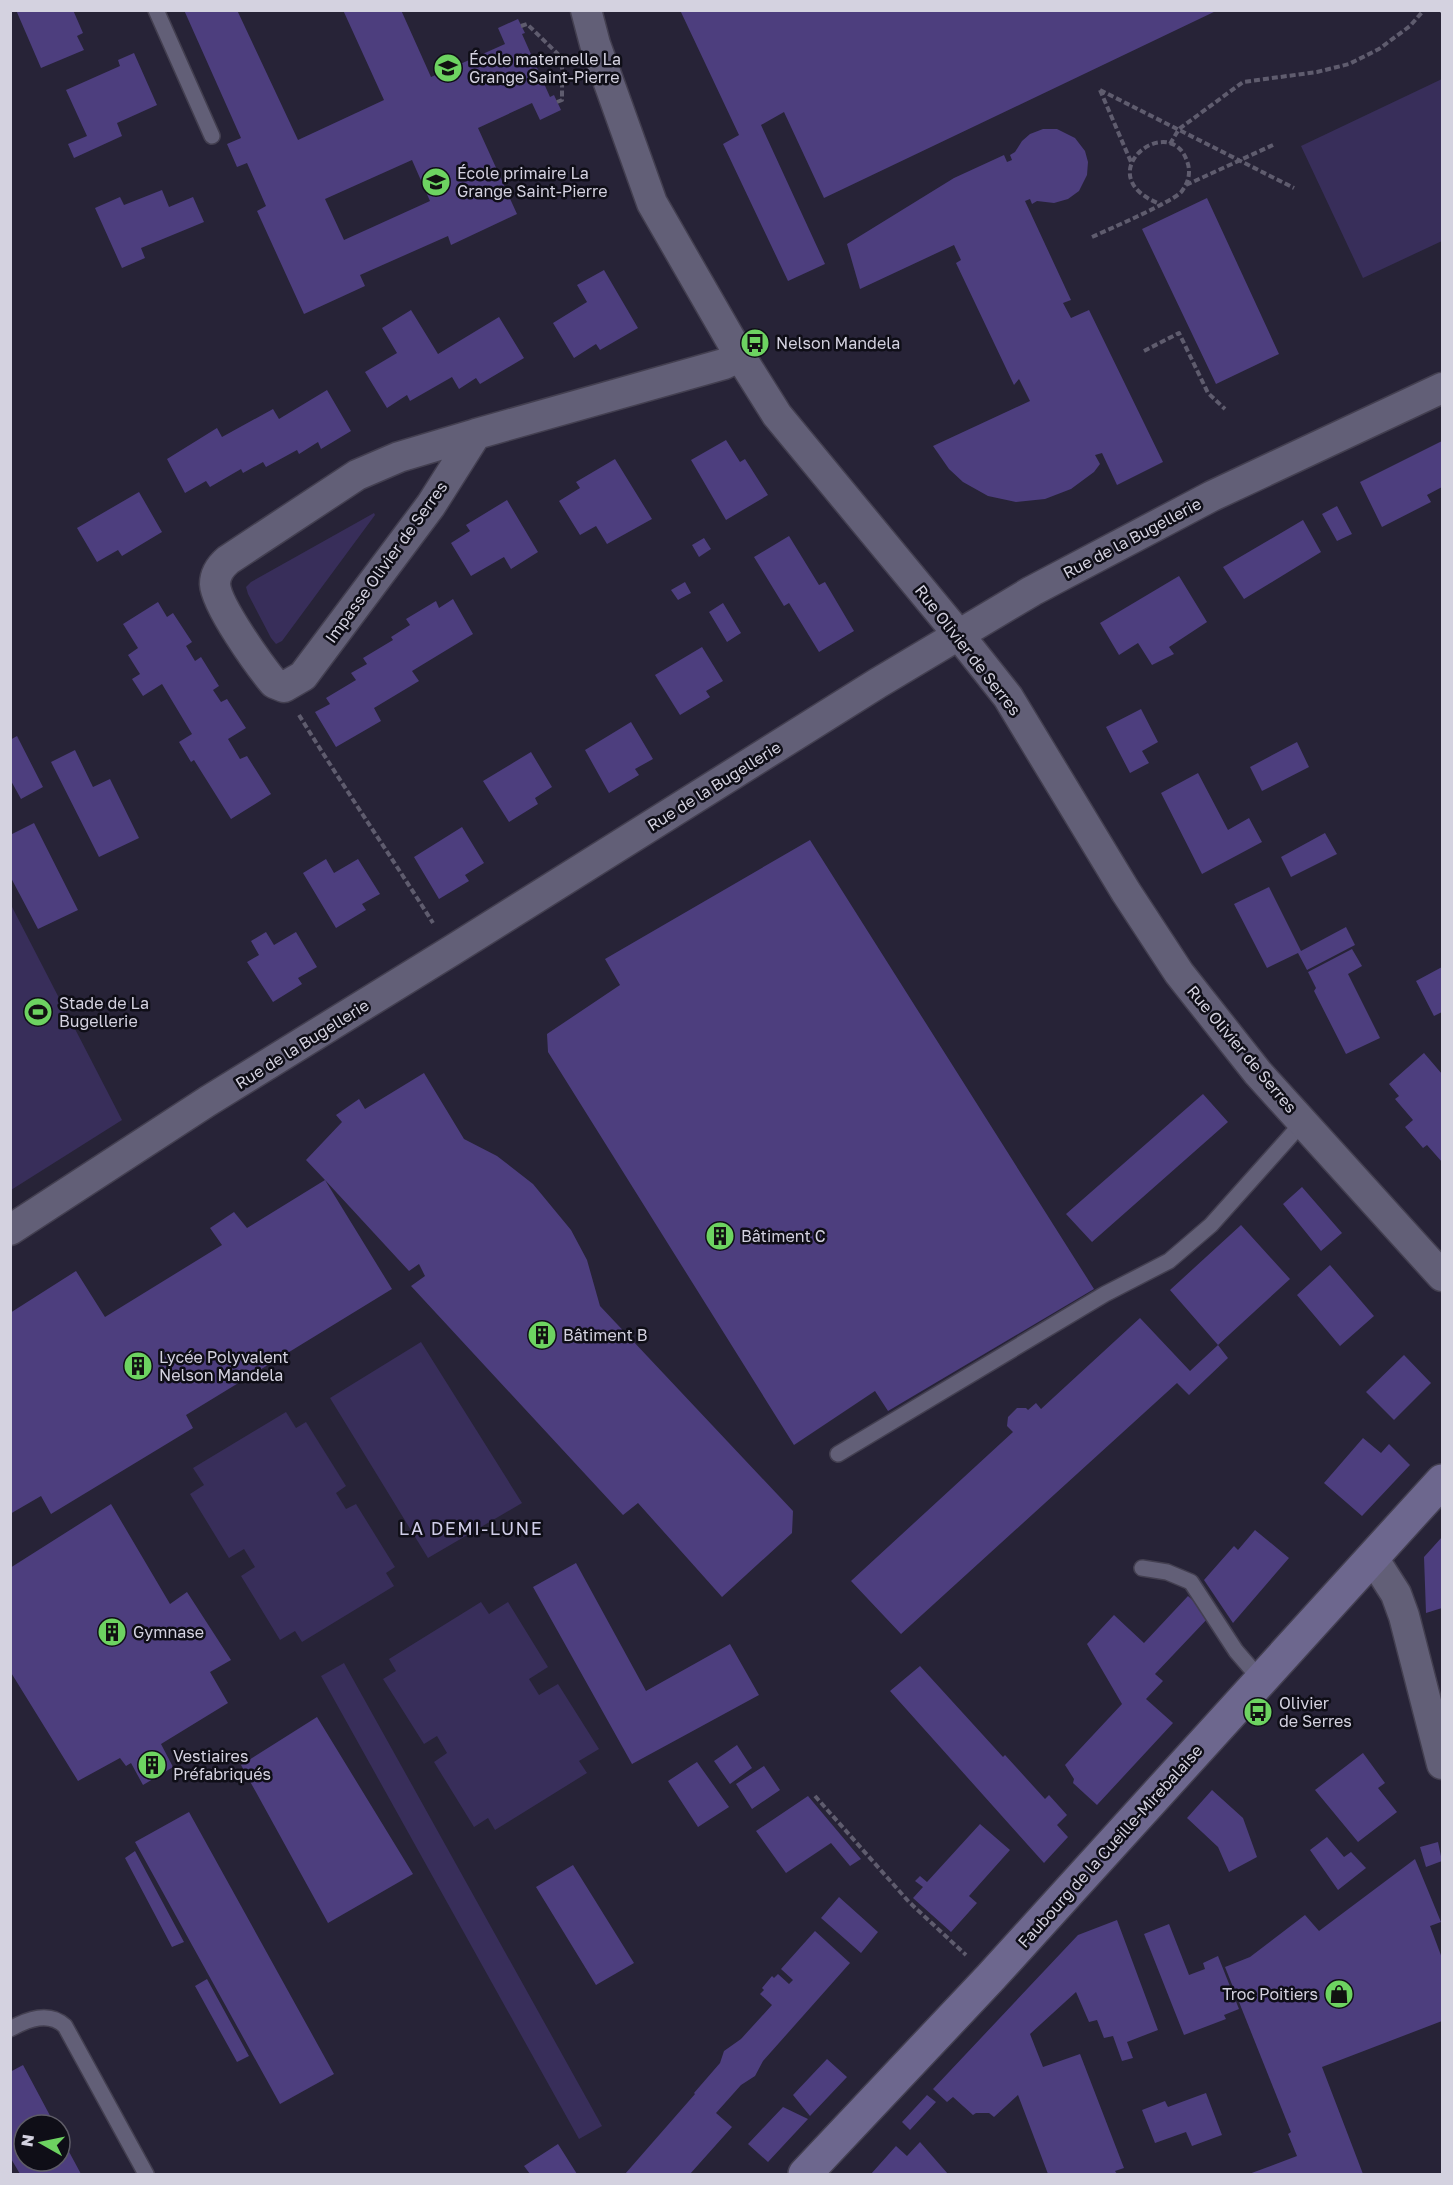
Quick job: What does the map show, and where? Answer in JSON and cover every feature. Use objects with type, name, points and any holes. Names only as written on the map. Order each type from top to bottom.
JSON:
[{"type":"street","name":"Rue Olivier de Serres","points":[[586,10],[595,44],[652,203],[740,356],[777,415],[1008,698],[1126,892],[1179,973],[1258,1073],[1443,1276]]},
{"type":"street","points":[[290,685],[284,687],[274,683],[222,604],[216,584],[220,567],[228,560],[357,475],[399,457],[724,364],[740,356]]},
{"type":"street","name":"Rue de la Bugellerie","points":[[10,1230],[208,1101],[958,634],[1032,591],[1212,496],[1443,388]]},
{"type":"street","name":"Impasse Olivier de Serres","points":[[290,685],[303,676],[430,505],[476,434]]},
{"type":"street","name":"Faubourg de la Cueille-Mirebalaise","points":[[805,2175],[990,1978],[1443,1481]]},
{"type":"street","points":[[1373,1558],[1396,1594],[1404,1616],[1443,1764]]},
{"type":"lane","points":[[156,10],[212,136]]},
{"type":"lane","points":[[838,1454],[1105,1294],[1169,1261],[1211,1225],[1302,1122]]},
{"type":"lane","points":[[1142,1568],[1167,1572],[1191,1582],[1236,1651],[1261,1680]]},
{"type":"lane","points":[[10,2029],[41,2017],[58,2019],[65,2026],[146,2175]]},
{"type":"path","points":[[1170,144],[1179,129],[1243,82],[1317,72],[1349,64],[1379,49],[1410,26],[1424,10]]},
{"type":"path","points":[[521,26],[526,24],[562,58]]},
{"type":"path","points":[[1160,204],[1146,199],[1133,185],[1130,173],[1131,162],[1100,90],[1294,188]]},
{"type":"path","points":[[1092,237],[1179,195],[1190,176],[1185,156],[1170,144],[1160,142],[1150,144],[1141,149],[1131,162]]},
{"type":"path","points":[[1186,185],[1273,145]]},
{"type":"path","points":[[1144,351],[1179,333],[1208,393],[1225,409]]},
{"type":"path","points":[[290,685],[289,692],[298,714],[451,951]]},
{"type":"path","points":[[815,1796],[909,1902],[990,1978]]},
{"type":"shaded area","points":[[1442,79],[1442,241],[1363,278],[1301,146]]},
{"type":"shaded area","points":[[374,513],[375,515],[282,641],[276,644],[246,587],[251,582]]},
{"type":"shaded area","name":"Stade de La Bugellerie","points":[[10,903],[122,1120],[11,1190],[10,1190]]},
{"type":"shaded area","points":[[421,1342],[522,1503],[428,1558],[330,1398]]},
{"type":"shaded area","points":[[286,1412],[296,1428],[306,1422],[346,1486],[336,1493],[346,1509],[356,1504],[395,1567],[386,1573],[394,1586],[302,1642],[295,1631],[280,1640],[241,1576],[255,1567],[244,1549],[229,1558],[190,1494],[204,1485],[193,1468]]},
{"type":"shaded area","points":[[481,1602],[489,1614],[508,1602],[548,1667],[529,1679],[539,1695],[558,1684],[599,1749],[579,1761],[587,1773],[495,1830],[488,1818],[474,1827],[434,1762],[447,1753],[437,1736],[424,1744],[383,1679],[396,1671],[389,1659]]},
{"type":"shaded area","points":[[344,1663],[602,2126],[579,2139],[321,1676]]},
{"type":"building","points":[[16,10],[73,10],[83,33],[77,36],[84,50],[41,68]]},
{"type":"building","points":[[184,10],[237,10],[298,140],[384,100],[343,10],[401,10],[431,77],[505,44],[498,28],[518,19],[525,33],[522,34],[550,97],[554,95],[561,110],[540,120],[532,103],[478,128],[517,214],[451,245],[448,236],[360,275],[365,286],[304,314],[257,211],[266,206],[247,163],[237,167],[227,144],[241,138]],"holes":[[[412,160],[430,201],[344,240],[325,199]]]},
{"type":"building","points":[[680,10],[1218,10],[824,198],[784,112],[761,125],[825,264],[788,281],[723,144],[739,135]]},
{"type":"building","points":[[134,53],[157,105],[117,123],[122,136],[74,158],[68,144],[87,136],[66,90],[120,66],[118,60]]},
{"type":"building","points":[[1043,129],[1057,129],[1075,138],[1085,151],[1088,162],[1087,175],[1079,191],[1068,199],[1054,203],[1037,201],[1032,204],[1030,199],[1025,201],[1071,300],[1063,303],[1071,318],[1089,310],[1163,462],[1117,485],[1102,453],[1095,455],[1100,464],[1094,472],[1071,489],[1045,499],[1016,502],[988,496],[963,482],[949,469],[933,446],[1030,401],[1019,379],[1014,385],[956,263],[961,260],[954,245],[860,289],[847,244],[954,178],[1004,155],[1007,162],[1012,160],[1010,155],[1015,152],[1022,141],[1030,134]]},
{"type":"building","points":[[162,190],[169,207],[193,197],[204,222],[141,248],[145,258],[122,268],[95,208],[120,197],[124,205]]},
{"type":"building","points":[[1207,198],[1279,354],[1216,384],[1142,229]]},
{"type":"building","points":[[604,270],[638,328],[600,350],[596,344],[574,358],[553,323],[587,302],[577,285]]},
{"type":"building","points":[[411,310],[438,354],[499,317],[524,358],[480,384],[476,378],[459,389],[452,377],[410,401],[407,395],[387,408],[365,372],[397,353],[382,328]]},
{"type":"building","points":[[327,390],[351,431],[321,449],[318,442],[299,454],[297,450],[266,467],[263,462],[243,473],[241,469],[210,487],[206,481],[185,493],[167,459],[217,428],[222,437],[273,409],[279,419]]},
{"type":"building","points":[[726,440],[740,462],[745,459],[768,495],[726,520],[691,460]]},
{"type":"building","points":[[1442,441],[1442,487],[1427,495],[1431,502],[1382,527],[1360,482]]},
{"type":"building","points":[[615,459],[652,519],[607,544],[596,526],[580,535],[559,501],[580,488],[576,482]]},
{"type":"building","points":[[139,492],[162,532],[122,556],[118,550],[97,562],[77,528]]},
{"type":"building","points":[[507,500],[538,552],[511,569],[504,557],[471,576],[451,543],[470,531],[466,525]]},
{"type":"building","points":[[1337,506],[1352,534],[1337,541],[1322,514]]},
{"type":"building","points":[[1303,520],[1321,552],[1244,599],[1223,567]]},
{"type":"building","points":[[789,536],[819,585],[825,582],[854,631],[819,652],[789,603],[784,606],[754,557]]},
{"type":"building","points":[[704,538],[711,549],[699,557],[692,545]]},
{"type":"building","points":[[1179,576],[1207,622],[1169,647],[1174,654],[1152,665],[1138,643],[1119,655],[1100,623]]},
{"type":"building","points":[[685,582],[691,593],[678,600],[671,590]]},
{"type":"building","points":[[453,599],[473,634],[412,671],[419,681],[374,708],[381,721],[336,747],[315,712],[330,704],[326,698],[356,680],[351,673],[367,664],[363,658],[393,640],[391,637],[410,625],[406,619],[436,601],[439,608]]},
{"type":"building","points":[[158,602],[167,617],[173,613],[192,642],[186,646],[195,661],[201,657],[219,686],[213,690],[221,702],[227,699],[246,728],[228,739],[240,759],[247,756],[271,794],[231,819],[194,760],[191,762],[179,742],[192,734],[162,684],[143,696],[132,679],[140,674],[128,655],[138,648],[123,624]]},
{"type":"building","points":[[723,603],[741,633],[727,642],[709,612]]},
{"type":"building","points":[[702,647],[723,681],[706,691],[710,697],[680,715],[655,675]]},
{"type":"building","points":[[1141,709],[1158,742],[1142,751],[1149,763],[1130,773],[1106,727]]},
{"type":"building","points":[[631,722],[653,759],[635,769],[639,775],[609,793],[585,750]]},
{"type":"building","points":[[17,736],[43,787],[21,799],[10,779],[10,740]]},
{"type":"building","points":[[1297,742],[1309,767],[1262,791],[1250,767]]},
{"type":"building","points":[[75,750],[93,787],[110,779],[139,838],[99,857],[51,762]]},
{"type":"building","points":[[531,752],[552,787],[535,798],[538,804],[509,822],[483,781]]},
{"type":"building","points":[[1198,773],[1228,830],[1249,818],[1262,842],[1202,874],[1161,793]]},
{"type":"building","points":[[34,823],[78,910],[38,929],[10,876],[10,835]]},
{"type":"building","points":[[462,827],[484,863],[465,875],[469,881],[439,899],[414,857]]},
{"type":"building","points":[[1325,833],[1337,854],[1291,877],[1281,857]]},
{"type":"building","points":[[810,840],[1094,1289],[888,1411],[875,1391],[794,1445],[548,1052],[547,1034],[620,985],[605,959]]},
{"type":"building","points":[[326,859],[334,873],[358,859],[380,894],[362,904],[366,910],[336,928],[303,873]]},
{"type":"building","points":[[1269,887],[1301,951],[1346,927],[1355,945],[1307,970],[1298,953],[1267,968],[1234,904]]},
{"type":"building","points":[[266,932],[274,945],[296,932],[317,967],[298,978],[302,984],[273,1002],[247,962],[259,955],[251,941]]},
{"type":"building","points":[[1352,949],[1362,966],[1348,974],[1380,1038],[1346,1054],[1314,991],[1316,988],[1308,972]]},
{"type":"building","points":[[1442,967],[1442,1012],[1434,1016],[1416,981]]},
{"type":"building","points":[[1424,1053],[1442,1074],[1442,1162],[1427,1145],[1423,1148],[1405,1127],[1413,1120],[1395,1099],[1399,1096],[1389,1084]]},
{"type":"building","name":"Bâtiment B","points":[[424,1073],[464,1139],[497,1156],[533,1184],[571,1230],[587,1260],[600,1306],[793,1511],[792,1533],[722,1597],[638,1503],[623,1515],[411,1286],[425,1276],[419,1264],[409,1271],[306,1160],[342,1122],[336,1115],[359,1099],[365,1109]]},
{"type":"building","points":[[1203,1094],[1228,1122],[1092,1242],[1066,1214]]},
{"type":"building","name":"Lycée Polyvalent Nelson Mandela","points":[[325,1180],[392,1289],[186,1415],[193,1428],[51,1514],[41,1496],[10,1514],[10,1313],[76,1271],[105,1317],[222,1245],[210,1228],[234,1212],[247,1228]]},
{"type":"building","points":[[1302,1187],[1342,1233],[1321,1251],[1283,1204]]},
{"type":"building","points":[[1241,1225],[1290,1279],[1218,1345],[1170,1290]]},
{"type":"building","points":[[1330,1265],[1374,1316],[1340,1346],[1297,1295]]},
{"type":"building","points":[[1140,1318],[1190,1371],[1218,1345],[1228,1358],[1189,1395],[1177,1383],[901,1634],[851,1581],[1013,1432],[1007,1426],[1008,1417],[1017,1408],[1028,1410],[1036,1403],[1041,1409]]},
{"type":"building","points":[[1404,1355],[1431,1383],[1394,1420],[1366,1392]]},
{"type":"building","points":[[1363,1438],[1381,1453],[1389,1444],[1410,1465],[1362,1516],[1324,1483]]},
{"type":"building","name":"Gymnase","points":[[111,1504],[170,1604],[187,1592],[231,1660],[210,1672],[228,1703],[161,1744],[173,1767],[143,1785],[131,1763],[126,1766],[120,1758],[78,1781],[10,1671],[10,1568]]},
{"type":"building","points":[[1255,1530],[1289,1558],[1233,1623],[1204,1580],[1234,1546],[1238,1550]]},
{"type":"building","points":[[1442,1537],[1442,1608],[1426,1613],[1424,1557]]},
{"type":"building","points":[[576,1563],[646,1691],[730,1644],[759,1695],[632,1764],[533,1587]]},
{"type":"building","points":[[1188,1596],[1210,1616],[1155,1674],[1163,1681],[1146,1699],[1173,1723],[1097,1805],[1073,1783],[1074,1779],[1065,1765],[1122,1704],[1087,1644],[1114,1615],[1144,1643]]},
{"type":"building","points":[[920,1666],[1003,1757],[1005,1755],[1045,1799],[1049,1795],[1067,1815],[1057,1825],[1068,1837],[1044,1863],[890,1691]]},
{"type":"building","points":[[317,1717],[413,1874],[328,1923],[241,1765]]},
{"type":"building","points":[[737,1745],[752,1768],[730,1784],[714,1761]]},
{"type":"building","points":[[1363,1753],[1385,1783],[1378,1788],[1397,1812],[1358,1842],[1315,1790]]},
{"type":"building","points":[[697,1762],[729,1807],[698,1827],[668,1781]]},
{"type":"building","points":[[764,1766],[780,1790],[752,1809],[736,1784]]},
{"type":"building","points":[[1212,1790],[1243,1818],[1257,1857],[1229,1872],[1218,1847],[1187,1818]]},
{"type":"building","points":[[808,1796],[861,1859],[850,1866],[831,1843],[786,1873],[756,1831]]},
{"type":"building","points":[[189,1812],[334,2074],[280,2104],[135,1842]]},
{"type":"building","points":[[980,1824],[1010,1850],[969,1896],[977,1903],[951,1932],[913,1898],[923,1887],[915,1881],[920,1876],[927,1882]]},
{"type":"building","points":[[1327,1837],[1344,1857],[1351,1852],[1366,1868],[1338,1890],[1310,1850]]},
{"type":"building","points":[[1438,1842],[1442,1861],[1426,1867],[1420,1847]]},
{"type":"building","points":[[135,1851],[184,1942],[172,1947],[125,1858]]},
{"type":"building","name":"Troc Poitiers","points":[[1415,1859],[1441,1922],[1430,1926],[1442,1958],[1442,2021],[1322,2067],[1363,2174],[1249,2174],[1297,2156],[1288,2134],[1291,2132],[1225,1967],[1250,1957],[1305,1915],[1319,1931]]},
{"type":"building","points":[[573,1865],[634,1963],[596,1985],[536,1887]]},
{"type":"building","points":[[839,1897],[878,1932],[861,1953],[821,1918]]},
{"type":"building","points":[[1117,1920],[1158,2030],[1127,2042],[1133,2058],[1122,2061],[1113,2036],[1104,2038],[1097,2020],[1089,2022],[1076,1992],[1030,2034],[1043,2067],[1080,2054],[1124,2168],[1115,2171],[1117,2174],[1048,2174],[1018,2095],[994,2117],[989,2113],[973,2115],[953,2097],[947,2102],[933,2089],[1078,1935]]},
{"type":"building","points":[[1169,1924],[1189,1975],[1205,1969],[1203,1963],[1218,1956],[1239,2009],[1224,2015],[1226,2019],[1184,2035],[1144,1934]]},
{"type":"building","points":[[815,1931],[850,1963],[763,2061],[755,2076],[741,2085],[716,2113],[732,2127],[690,2174],[625,2174],[720,2063],[724,2051],[741,2039],[772,2005],[760,1994],[772,1976],[774,1978],[778,1974],[789,1984],[793,1980],[781,1969]]},
{"type":"building","points":[[207,1979],[249,2056],[237,2062],[195,1986]]},
{"type":"building","points":[[827,2059],[847,2077],[810,2116],[793,2095]]},
{"type":"building","points":[[23,2065],[49,2113],[12,2113],[12,2160],[10,2157],[10,2072]]},
{"type":"building","points":[[1206,2093],[1222,2135],[1192,2146],[1186,2132],[1155,2143],[1142,2110],[1165,2101],[1168,2107]]},
{"type":"building","points":[[927,2095],[936,2102],[910,2130],[902,2122]]},
{"type":"building","points":[[783,2107],[808,2119],[768,2162],[748,2144]]},
{"type":"building","points":[[920,2142],[948,2174],[871,2174],[896,2146],[907,2156]]},
{"type":"building","points":[[558,2144],[577,2174],[530,2174],[524,2166]]},
{"type":"building","points":[[72,2157],[81,2174],[20,2174],[72,2173]]},
{"type":"place","name":"École maternelle La Grange Saint-Pierre","points":[[448,68]]},
{"type":"place","name":"École primaire La Grange Saint-Pierre","points":[[436,182]]},
{"type":"place","name":"Nelson Mandela","points":[[755,343]]},
{"type":"place","name":"Stade de La Bugellerie","points":[[38,1012]]},
{"type":"place","name":"Bâtiment C","points":[[720,1236]]},
{"type":"place","name":"Bâtiment B","points":[[542,1335]]},
{"type":"place","name":"Lycée Polyvalent Nelson Mandela","points":[[138,1366]]},
{"type":"place","name":"Gymnase","points":[[112,1632]]},
{"type":"place","name":"Olivier de Serres","points":[[1258,1712]]},
{"type":"place","name":"Vestiaires Préfabriqués","points":[[152,1765]]},
{"type":"place","name":"Troc Poitiers","points":[[1339,1994]]},
{"type":"district","name":"LA DEMI-LUNE","points":[[471,1529]]}]
